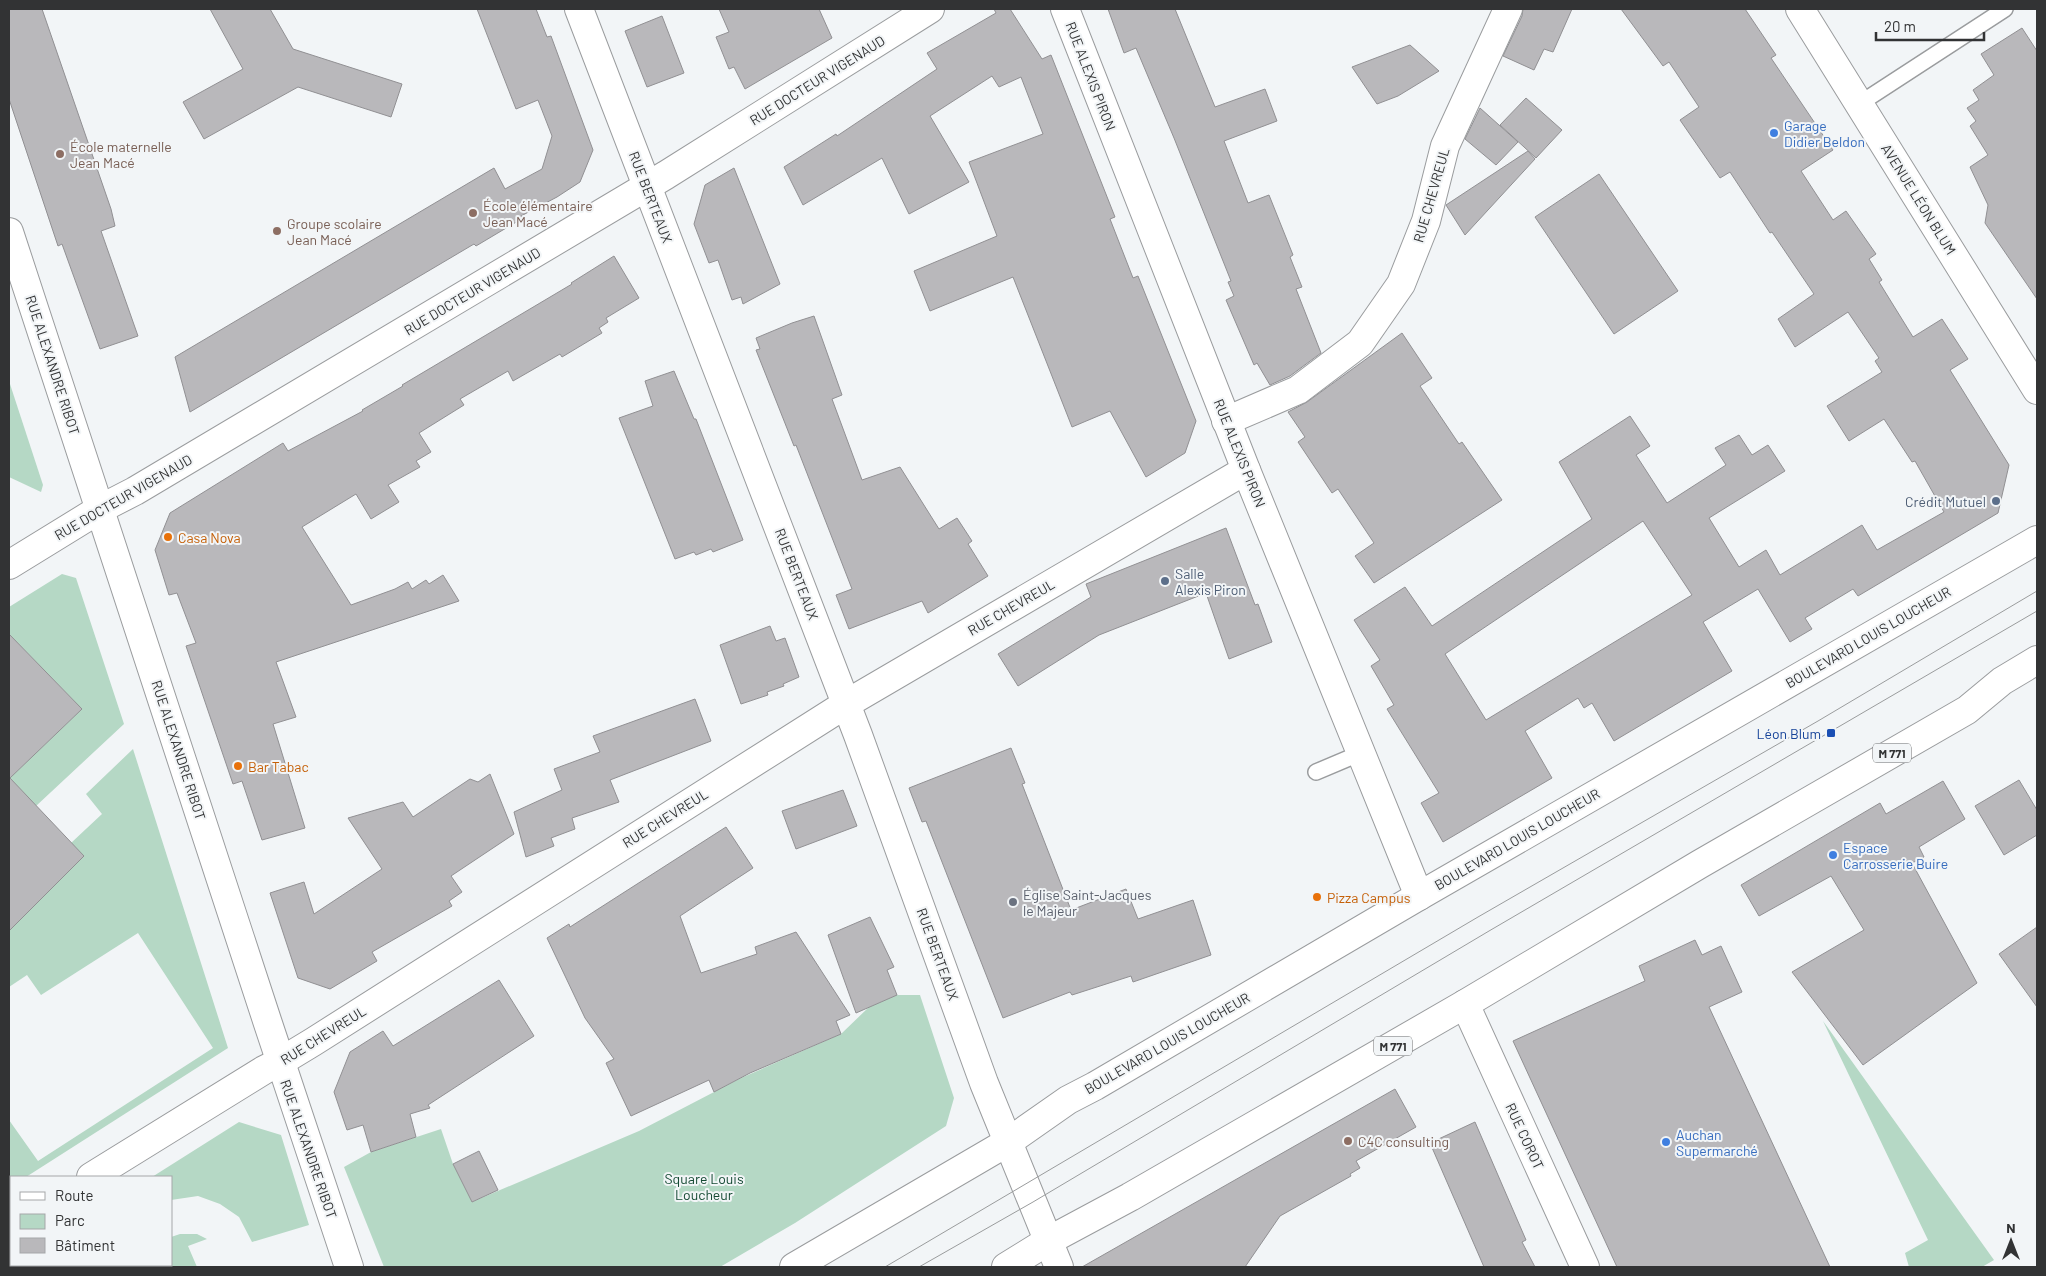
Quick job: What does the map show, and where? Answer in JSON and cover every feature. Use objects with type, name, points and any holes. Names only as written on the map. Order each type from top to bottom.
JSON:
[{"type":"street","name":"RUE BERTEAUX","points":[[579,9],[846,704],[984,1083],[1059,1267]]},
{"type":"street","name":"RUE DOCTEUR VIGENAUD","points":[[9,565],[100,509],[144,486],[647,187],[930,9]]},
{"type":"street","name":"RUE ALEXIS PIRON","points":[[1065,9],[1226,421],[1419,896]]},
{"type":"street","name":"RUE CHEVREUL","points":[[1226,421],[1298,390],[1360,343],[1402,284],[1426,221],[1445,146],[1508,9]]},
{"type":"street","name":"AVENUE LÉON BLUM","points":[[1800,9],[2037,390]]},
{"type":"street","name":"RUE ALEXANDRE RIBOT","points":[[9,232],[280,1062],[349,1267]]},
{"type":"street","name":"RUE CHEVREUL","points":[[93,1176],[280,1062],[846,704],[1246,470]]},
{"type":"street","name":"BOULEVARD LOUIS LOUCHEUR","points":[[794,1267],[1008,1142],[1068,1100],[2037,540]]},
{"type":"street","name":"M 771","points":[[1006,1267],[1048,1241],[1138,1192],[1465,1004],[1700,864],[1967,710],[2002,681],[2037,660]]},
{"type":"street","name":"RUE COROT","points":[[1465,1004],[1585,1267]]},
{"type":"lane","points":[[1859,104],[2005,9]]},
{"type":"lane","points":[[1316,772],[1361,753]]},
{"type":"green space","points":[[9,381],[43,485],[41,492],[9,477]]},
{"type":"green space","points":[[62,574],[76,578],[124,724],[36,806],[10,778],[82,709],[9,634],[9,607]]},
{"type":"green space","points":[[133,749],[228,1048],[28,1176],[10,1176],[9,1188],[9,1120],[38,1161],[213,1048],[138,933],[41,995],[27,975],[9,987],[9,931],[84,856],[71,843],[102,814],[86,794]]},
{"type":"green space","name":"Square Louis Loucheur","points":[[897,995],[920,995],[954,1098],[946,1126],[795,1223],[720,1267],[384,1267],[344,1167],[371,1152],[441,1129],[453,1164],[472,1202],[639,1131],[741,1078],[841,1034],[869,1007]]},
{"type":"green space","points":[[1823,1021],[1994,1260],[1982,1267],[1909,1267],[1905,1253],[1928,1240]]},
{"type":"green space","points":[[239,1122],[281,1135],[309,1225],[252,1242],[239,1217],[220,1204],[198,1196],[172,1200],[172,1176],[154,1176]]},
{"type":"green space","points":[[180,1234],[197,1234],[207,1239],[188,1246],[197,1267],[9,1267],[172,1266],[172,1237]]},
{"type":"building","name":"École maternelle Jean Macé","points":[[9,9],[42,9],[111,209],[115,226],[101,231],[138,336],[100,349],[62,244],[58,246],[9,99]]},
{"type":"building","name":"École maternelle Jean Macé","points":[[210,9],[270,9],[293,49],[402,84],[391,117],[298,87],[204,139],[183,102],[243,69]]},
{"type":"building","name":"École élémentaire Jean Macé","points":[[477,9],[536,9],[547,37],[551,36],[593,150],[580,182],[557,197],[521,216],[523,218],[476,246],[474,244],[190,412],[175,357],[494,168],[505,189],[542,169],[552,136],[538,100],[516,109]]},
{"type":"building","points":[[719,9],[819,9],[832,38],[745,89],[734,67],[729,69],[716,37],[729,32]]},
{"type":"building","points":[[994,9],[1010,9],[1042,59],[1051,55],[1115,217],[1110,219],[1133,278],[1138,276],[1196,421],[1185,453],[1146,477],[1110,411],[1072,427],[1013,277],[930,311],[914,271],[997,236],[969,162],[1043,134],[1021,77],[999,87],[992,76],[930,116],[969,182],[909,214],[882,158],[803,205],[784,167],[836,134],[837,136],[937,69],[927,53],[996,13]]},
{"type":"building","points":[[1108,9],[1175,9],[1215,107],[1265,89],[1277,121],[1224,141],[1248,203],[1269,195],[1293,255],[1290,257],[1302,287],[1296,289],[1321,353],[1290,376],[1270,385],[1257,363],[1254,365],[1226,300],[1234,296],[1228,282],[1231,281],[1174,138],[1136,48],[1124,53]]},
{"type":"building","points":[[1523,9],[1572,9],[1553,52],[1544,49],[1534,70],[1503,56],[1522,16]]},
{"type":"building","points":[[1621,9],[1745,9],[1776,55],[1771,58],[1833,150],[1801,171],[1833,220],[1846,211],[1876,254],[1869,259],[1882,280],[1879,282],[1913,337],[1942,319],[1968,359],[1950,370],[2009,465],[1998,513],[1858,596],[1853,589],[1805,618],[1812,629],[1790,642],[1758,589],[1703,622],[1732,671],[1614,741],[1592,703],[1584,708],[1578,698],[1525,731],[1552,778],[1443,842],[1421,803],[1439,793],[1387,709],[1394,705],[1371,666],[1380,660],[1354,620],[1405,587],[1432,626],[1592,519],[1559,462],[1630,416],[1650,446],[1636,455],[1667,503],[1726,465],[1715,448],[1739,435],[1752,455],[1768,445],[1785,471],[1709,518],[1739,567],[1766,550],[1780,575],[1862,525],[1877,550],[1944,512],[1915,461],[1912,462],[1884,419],[1849,441],[1827,406],[1882,372],[1875,361],[1879,358],[1848,312],[1795,347],[1778,319],[1814,294],[1772,232],[1770,233],[1730,172],[1720,178],[1680,120],[1699,107],[1669,62],[1663,66]],"holes":[[[1643,521],[1692,595],[1486,720],[1445,654]]]},
{"type":"building","points":[[662,16],[684,73],[647,87],[625,31]]},
{"type":"building","points":[[2022,28],[2037,51],[2037,299],[1985,223],[1988,205],[1970,167],[1988,155],[1970,126],[1976,121],[1967,108],[1979,100],[1973,90],[1994,75],[1981,54]]},
{"type":"building","points":[[1410,45],[1439,71],[1398,96],[1377,104],[1352,67]]},
{"type":"building","points":[[1526,98],[1562,130],[1536,158],[1500,125]]},
{"type":"building","points":[[1480,108],[1518,142],[1496,165],[1465,139]]},
{"type":"building","points":[[1528,151],[1535,159],[1465,235],[1446,205]]},
{"type":"building","points":[[734,168],[780,284],[743,304],[741,297],[732,300],[718,260],[709,263],[694,224],[705,185]]},
{"type":"building","points":[[1599,174],[1678,291],[1614,334],[1535,217]]},
{"type":"building","points":[[614,256],[639,298],[606,318],[608,322],[599,328],[602,333],[562,357],[560,354],[513,381],[508,371],[460,399],[464,405],[419,433],[431,452],[416,461],[420,467],[388,485],[399,502],[371,519],[356,494],[302,527],[351,605],[395,589],[408,582],[412,589],[426,580],[429,584],[443,575],[459,601],[276,662],[296,717],[273,724],[305,828],[262,840],[242,781],[233,784],[186,646],[196,643],[177,593],[169,595],[155,550],[170,513],[283,443],[288,451],[363,411],[402,385],[572,284]]},
{"type":"building","points":[[814,316],[842,395],[832,399],[862,480],[900,467],[939,529],[957,518],[972,541],[968,544],[988,576],[928,613],[922,601],[849,629],[836,595],[852,589],[796,445],[794,446],[756,350],[760,349],[756,338]]},
{"type":"building","points":[[1402,333],[1432,378],[1420,386],[1459,444],[1462,442],[1502,500],[1374,583],[1355,556],[1374,543],[1338,489],[1332,493],[1298,442],[1305,437],[1288,412],[1307,402]]},
{"type":"building","points":[[674,371],[694,419],[696,419],[743,540],[713,552],[711,549],[696,555],[694,552],[675,559],[619,418],[653,406],[645,381]]},
{"type":"building","points":[[1226,528],[1255,605],[1258,604],[1272,642],[1229,659],[1206,593],[1099,635],[1018,686],[998,654],[1091,597],[1086,584]]},
{"type":"building","points":[[770,626],[776,641],[785,638],[799,677],[783,684],[784,686],[767,692],[768,695],[741,704],[720,645]]},
{"type":"building","points":[[9,634],[82,709],[10,778],[84,856],[9,931]]},
{"type":"building","points":[[695,699],[711,741],[610,780],[619,802],[572,818],[575,829],[551,838],[554,846],[526,857],[514,812],[562,790],[554,769],[600,752],[593,736]]},
{"type":"building","name":"Église Saint-Jacques le Majeur","points":[[1011,748],[1025,783],[1022,784],[1071,910],[1126,889],[1138,919],[1193,900],[1211,955],[1133,982],[1131,976],[1072,995],[1070,992],[1003,1018],[926,821],[922,822],[909,788]]},
{"type":"building","points":[[490,774],[514,834],[451,876],[462,892],[449,901],[452,906],[372,952],[377,961],[330,989],[298,978],[270,893],[304,882],[314,914],[382,869],[348,818],[403,802],[413,817],[470,779],[478,782]]},
{"type":"building","points":[[2019,780],[2037,810],[2037,835],[2004,855],[1975,806]]},
{"type":"building","points":[[1943,781],[1965,819],[1919,847],[1924,857],[1912,863],[1977,983],[1863,1065],[1792,972],[1864,930],[1831,876],[1759,916],[1741,885],[1880,803],[1886,814]]},
{"type":"building","points":[[843,790],[857,826],[796,849],[782,811]]},
{"type":"building","points":[[726,827],[753,868],[680,916],[701,973],[757,954],[755,947],[796,932],[850,1015],[836,1021],[841,1034],[750,1073],[714,1092],[709,1080],[631,1116],[606,1063],[614,1059],[585,1018],[547,938],[569,924],[570,927]]},
{"type":"building","points":[[870,917],[894,967],[887,970],[897,995],[856,1013],[828,935]]},
{"type":"building","points":[[2037,927],[2037,1007],[1999,954]]},
{"type":"building","name":"Auchan Supermarché","points":[[1695,940],[1702,955],[1721,946],[1742,992],[1709,1007],[1830,1267],[1617,1267],[1513,1041],[1645,981],[1639,966]]},
{"type":"building","points":[[499,980],[534,1036],[428,1105],[430,1108],[410,1114],[416,1137],[371,1152],[363,1125],[347,1130],[334,1092],[350,1052],[383,1031],[393,1046]]},
{"type":"building","points":[[1395,1089],[1416,1127],[1356,1161],[1360,1168],[1350,1174],[1351,1176],[1280,1216],[1245,1267],[1082,1267]]},
{"type":"building","points":[[1475,1122],[1526,1240],[1522,1242],[1535,1267],[1484,1267],[1430,1143]]},
{"type":"building","points":[[479,1151],[498,1190],[472,1202],[453,1164]]},
{"type":"tram line","points":[[885,1267],[1478,917],[1818,721],[2037,591]]},
{"type":"tram line","points":[[919,1267],[1033,1202],[1489,931],[2037,611]]},
{"type":"place","name":"Garage Didier Beldon","points":[[1774,133]]},
{"type":"place","name":"École maternelle Jean Macé","points":[[60,154]]},
{"type":"place","name":"École élémentaire Jean Macé","points":[[473,213]]},
{"type":"place","name":"Groupe scolaire Jean Macé","points":[[277,231]]},
{"type":"place","name":"Crédit Mutuel","points":[[1996,501]]},
{"type":"place","name":"Casa Nova","points":[[168,537]]},
{"type":"place","name":"Salle Alexis Piron","points":[[1165,581]]},
{"type":"place","name":"Léon Blum","points":[[1831,733]]},
{"type":"place","name":"Bar Tabac","points":[[238,766]]},
{"type":"place","name":"Espace Carrosserie Buire","points":[[1833,855]]},
{"type":"place","name":"Pizza Campus","points":[[1317,897]]},
{"type":"place","name":"Église Saint-Jacques le Majeur","points":[[1013,902]]},
{"type":"place","name":"C4C consulting","points":[[1348,1141]]},
{"type":"place","name":"Auchan Supermarché","points":[[1666,1142]]}]
